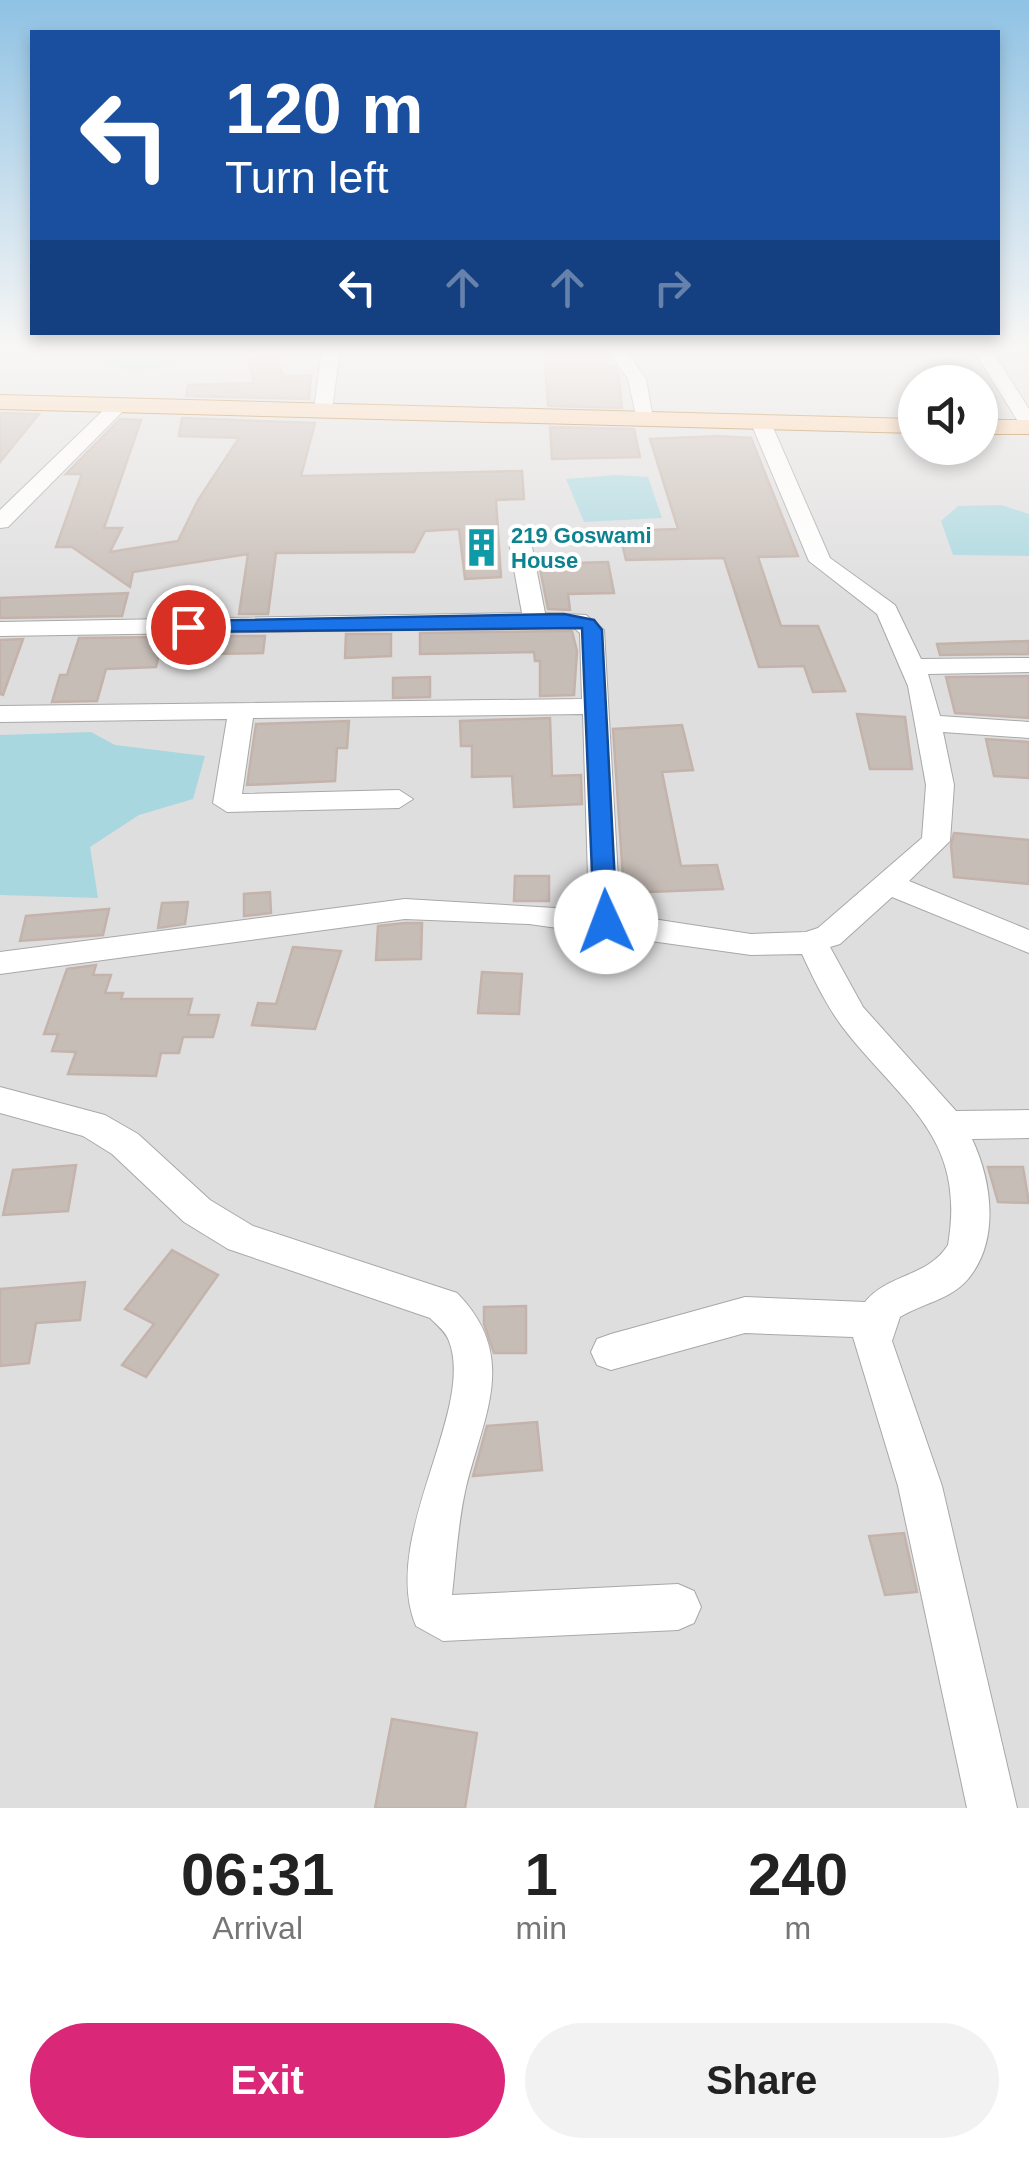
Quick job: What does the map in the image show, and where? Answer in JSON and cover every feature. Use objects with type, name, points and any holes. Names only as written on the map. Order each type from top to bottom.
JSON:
[{"type":"street","points":[[0,522],[90,433]]},
{"type":"street","points":[[0,962],[405,909],[456,908],[606,922],[779,947],[813,944],[829,936],[936,841],[940,786],[929,722],[912,666],[886,610],[820,562],[765,433]]},
{"type":"street","points":[[520,542],[536,620]]},
{"type":"street","points":[[0,629],[536,620],[588,624],[592,630],[597,706],[606,922]]},
{"type":"street","points":[[912,666],[1029,664]]},
{"type":"street","points":[[0,714],[597,706]]},
{"type":"street","points":[[241,710],[227,803],[399,799]]},
{"type":"street","points":[[929,722],[1029,730]]},
{"type":"street","points":[[889,884],[1029,942]]},
{"type":"street","points":[[813,944],[855,1020],[926,1092],[950,1125],[964,1158],[972,1198],[970,1240],[964,1260],[946,1276],[883,1305],[871,1320],[872,1341],[920,1486],[992,1808]]},
{"type":"street","points":[[0,1100],[92,1125],[125,1144],[196,1211],[241,1238],[443,1305],[459,1317],[468,1335],[474,1397],[444,1487],[430,1595],[432,1610],[443,1618],[678,1607]]},
{"type":"street","points":[[950,1125],[1029,1124]]},
{"type":"street","points":[[611,1352],[745,1315],[871,1320]]},
{"type":"shaded area","points":[[0,433],[898,433],[898,465],[998,465],[998,433],[1029,433],[1029,1808],[0,1808]]},
{"type":"water","points":[[648,477],[662,518],[584,522],[566,479]]},
{"type":"water","points":[[1001,505],[1029,514],[1029,556],[953,555],[941,521],[958,506]]},
{"type":"water","points":[[91,732],[115,745],[205,756],[193,799],[139,815],[90,847],[98,898],[0,895],[0,735]]},
{"type":"building","points":[[0,433],[23,433],[0,462]]},
{"type":"building","points":[[106,433],[136,433],[104,528],[122,528],[110,552],[178,541],[198,500],[239,438],[179,436],[312,433],[301,476],[522,471],[524,499],[496,500],[501,577],[465,579],[459,529],[425,531],[414,552],[276,553],[268,614],[239,614],[248,554],[133,572],[130,587],[72,547],[56,547],[82,474],[66,474]]},
{"type":"building","points":[[550,433],[635,433],[640,457],[552,459]]},
{"type":"building","points":[[751,438],[798,556],[758,557],[781,626],[818,626],[845,691],[813,692],[804,666],[759,667],[724,558],[626,560],[619,531],[678,529],[650,439]]},
{"type":"building","points":[[608,562],[614,593],[568,594],[570,610],[548,609],[539,564]]},
{"type":"building","points":[[128,593],[122,616],[0,618],[0,598]]},
{"type":"building","points":[[572,631],[577,651],[574,695],[540,696],[540,661],[535,661],[534,652],[420,654],[420,633]]},
{"type":"building","points":[[346,634],[391,634],[391,656],[345,658]]},
{"type":"building","points":[[216,636],[265,636],[263,653],[212,654]]},
{"type":"building","points":[[163,637],[156,667],[106,669],[97,701],[52,702],[60,675],[67,675],[79,638]]},
{"type":"building","points":[[23,639],[3,695],[0,694],[0,640]]},
{"type":"building","points":[[1029,641],[1029,654],[940,655],[937,644]]},
{"type":"building","points":[[1029,676],[1029,718],[955,713],[946,677]]},
{"type":"building","points":[[430,677],[430,697],[393,698],[393,678]]},
{"type":"building","points":[[857,714],[905,717],[912,769],[870,769]]},
{"type":"building","points":[[550,718],[552,776],[581,775],[582,804],[514,807],[512,776],[472,777],[472,746],[461,746],[460,721]]},
{"type":"building","points":[[349,721],[347,748],[337,748],[335,781],[247,785],[256,724]]},
{"type":"building","points":[[682,725],[693,770],[662,772],[681,866],[717,865],[723,889],[624,893],[613,729]]},
{"type":"building","points":[[986,739],[1029,742],[1029,778],[994,776]]},
{"type":"building","points":[[954,833],[1029,840],[1029,884],[954,877]]},
{"type":"building","points":[[515,876],[549,876],[549,901],[514,901]]},
{"type":"building","points":[[270,892],[271,913],[244,916],[244,894]]},
{"type":"building","points":[[188,902],[185,924],[158,928],[162,903]]},
{"type":"building","points":[[109,909],[103,935],[20,941],[26,916]]},
{"type":"building","points":[[422,923],[421,959],[376,960],[378,926]]},
{"type":"building","points":[[293,947],[341,951],[315,1029],[252,1025],[258,1003],[276,1004]]},
{"type":"building","points":[[96,965],[93,975],[111,975],[105,993],[123,993],[121,999],[192,999],[188,1015],[219,1015],[213,1037],[183,1037],[179,1053],[161,1053],[156,1076],[68,1074],[76,1052],[52,1051],[58,1034],[44,1034],[67,969]]},
{"type":"building","points":[[482,972],[522,974],[519,1014],[478,1013]]},
{"type":"building","points":[[76,1165],[68,1211],[3,1215],[13,1170]]},
{"type":"building","points":[[988,1167],[1023,1167],[1029,1203],[998,1202]]},
{"type":"building","points":[[172,1250],[218,1275],[146,1377],[122,1365],[154,1324],[125,1309]]},
{"type":"building","points":[[85,1282],[80,1320],[36,1323],[29,1363],[0,1366],[0,1289]]},
{"type":"building","points":[[526,1306],[526,1353],[494,1353],[484,1324],[484,1307]]},
{"type":"building","points":[[537,1422],[542,1470],[473,1476],[487,1426]]},
{"type":"building","points":[[904,1533],[917,1592],[885,1595],[869,1536]]},
{"type":"building","points":[[392,1719],[477,1733],[465,1808],[375,1808]]},
{"type":"place","name":"219 Goswami House","points":[[481,548]]},
{"type":"route","points":[[188,627],[564,620],[588,624],[592,630],[597,706],[606,922]]}]
